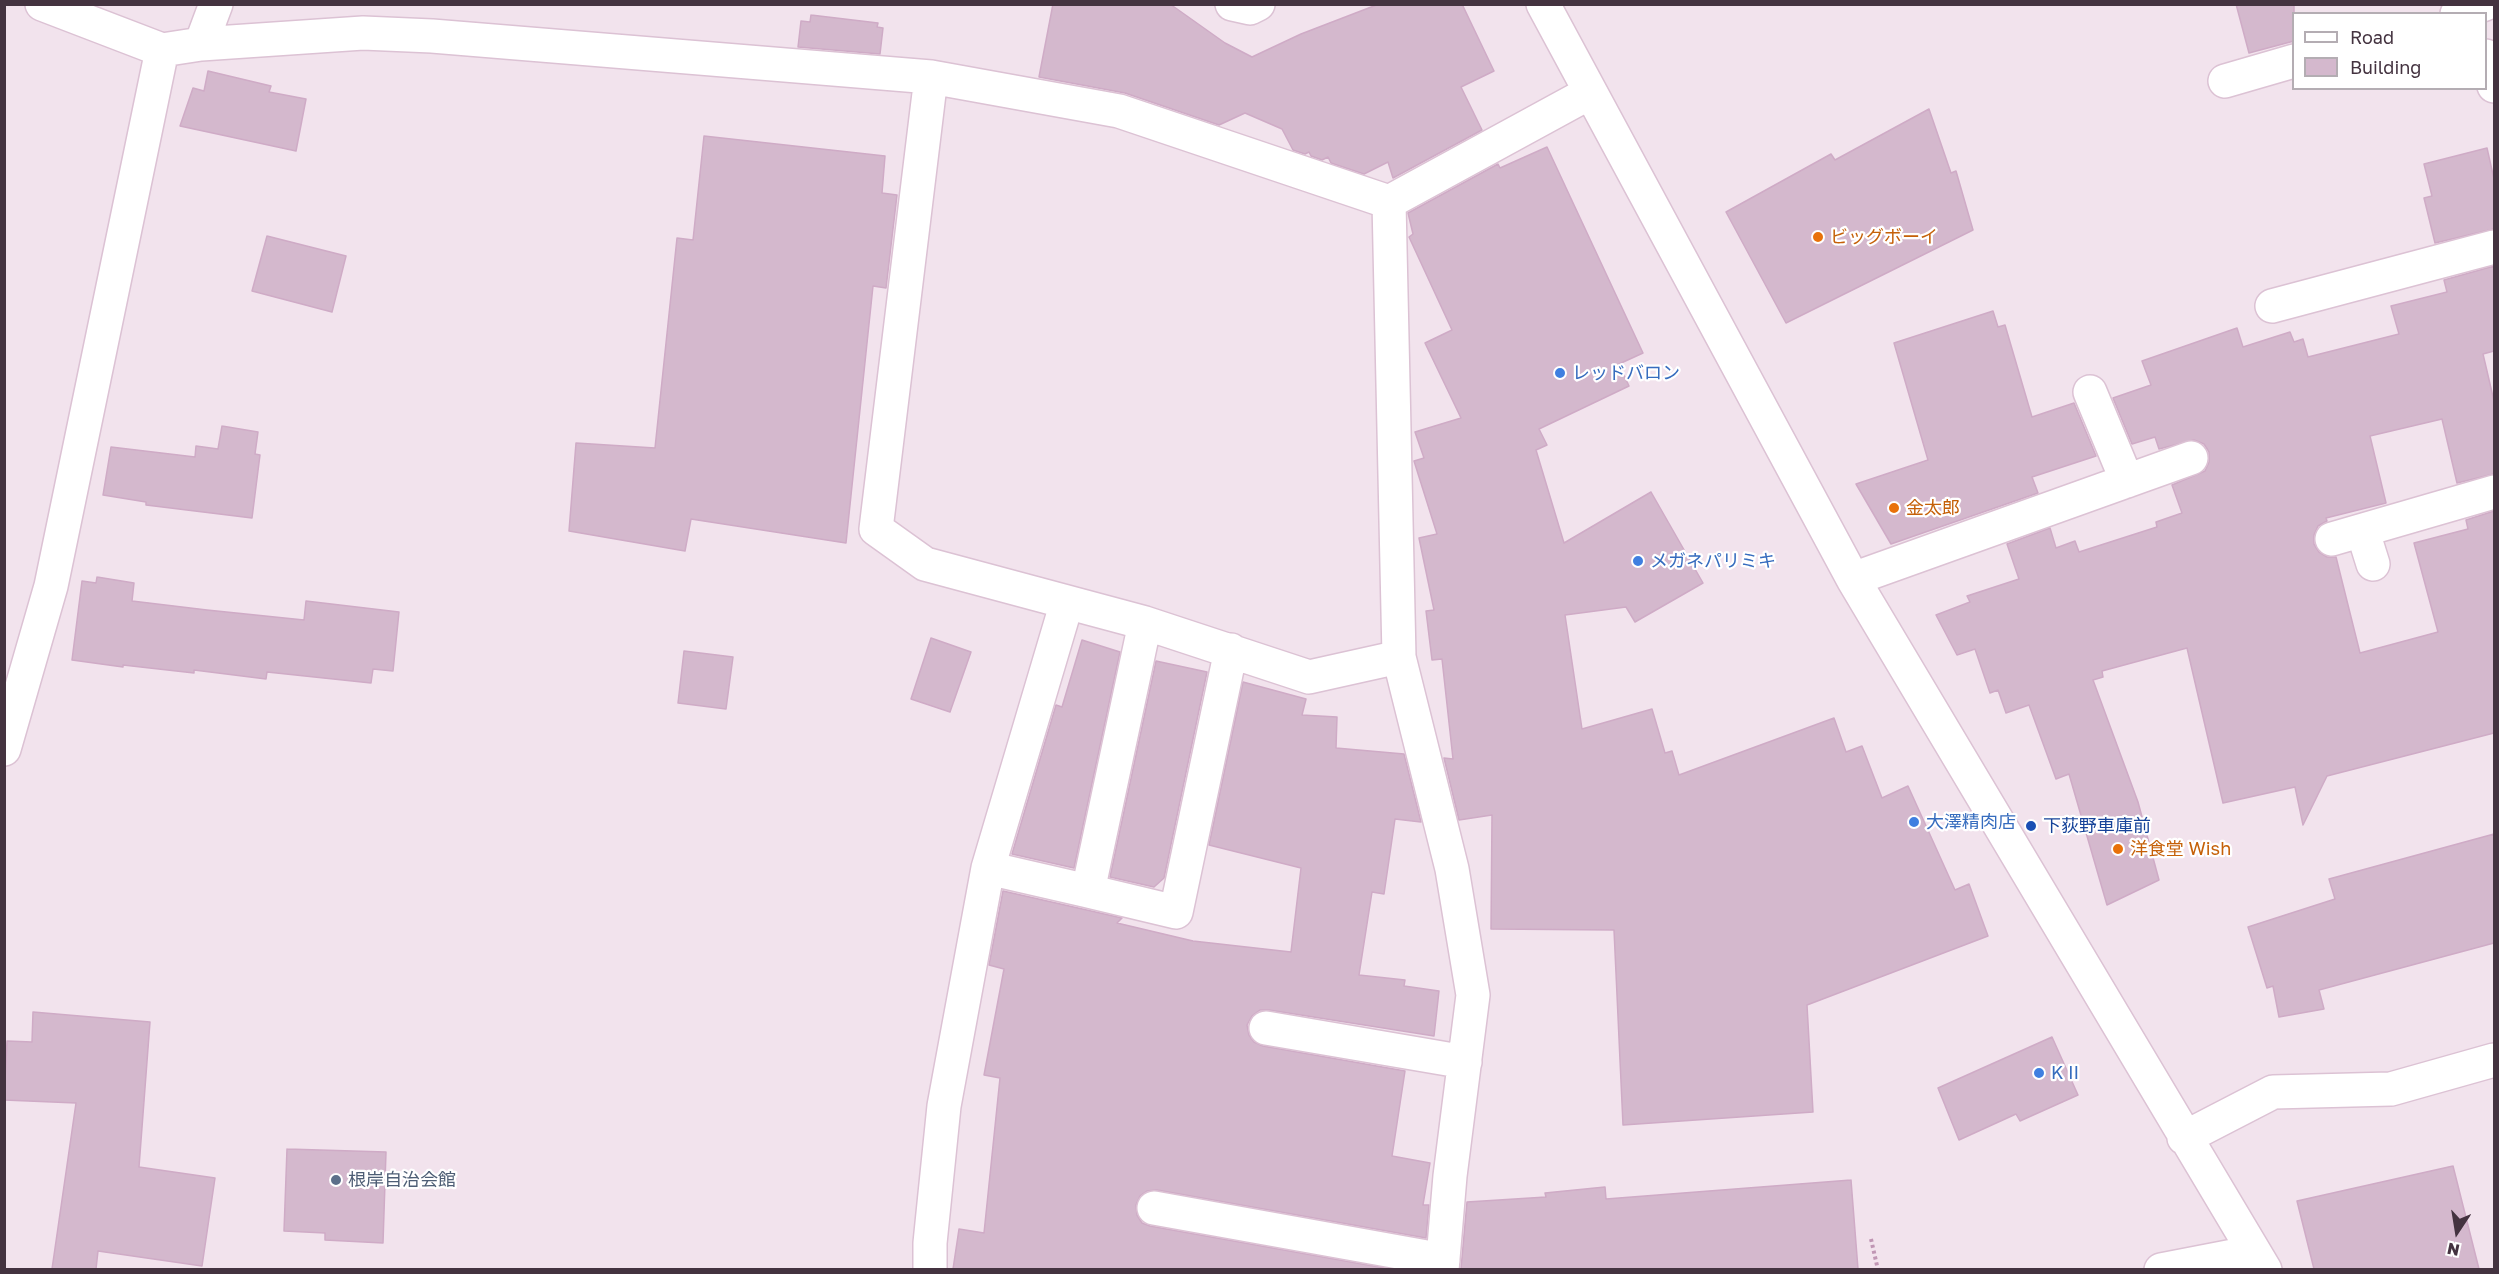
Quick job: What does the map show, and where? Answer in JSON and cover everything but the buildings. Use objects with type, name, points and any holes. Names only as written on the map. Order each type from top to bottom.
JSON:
[{"type":"street","points":[[42,4],[162,50],[201,44],[374,33],[931,77],[1119,111],[1389,202],[1589,93]]},
{"type":"street","points":[[201,44],[216,4]]},
{"type":"street","points":[[1232,4],[1250,8],[1258,4]]},
{"type":"street","points":[[1543,4],[1853,579],[2184,1138],[2260,1261],[2162,1269]]},
{"type":"street","points":[[4,749],[51,586],[162,50]]},
{"type":"street","points":[[2487,60],[2494,86]]},
{"type":"street","points":[[2225,81],[2292,62]]},
{"type":"street","points":[[931,77],[876,529],[925,564],[1145,623],[1309,677],[1399,657]]},
{"type":"street","points":[[1154,1208],[1443,1265],[1450,1176],[1473,995],[1452,869],[1399,657],[1389,202]]},
{"type":"street","points":[[2272,306],[2494,247]]},
{"type":"street","points":[[2090,392],[2127,482]]},
{"type":"street","points":[[1853,579],[2191,458]]},
{"type":"street","points":[[2373,564],[2347,535],[2494,492]]},
{"type":"street","points":[[930,1269],[930,1243],[944,1106],[988,868],[1067,602]]},
{"type":"street","points":[[1088,891],[1145,623]]},
{"type":"street","points":[[988,868],[1176,912],[1232,650]]},
{"type":"street","points":[[1266,1028],[1465,1062]]},
{"type":"street","points":[[2184,1138],[2273,1092],[2391,1089],[2494,1060]]},
{"type":"path","points":[[1871,1239],[1878,1269]]},
{"type":"place","name":"ビッグボーイ","points":[[1818,237]]},
{"type":"place","name":"レッドバロン","points":[[1560,373]]},
{"type":"place","name":"金太郎","points":[[1894,508]]},
{"type":"place","name":"メガネパリミキ","points":[[1638,561]]},
{"type":"place","name":"大澤精肉店","points":[[1914,822]]},
{"type":"place","name":"下荻野車庫前","points":[[2031,826]]},
{"type":"place","name":"洋食堂 Wish","points":[[2118,849]]},
{"type":"place","name":"K II","points":[[2039,1073]]},
{"type":"place","name":"根岸自治会館","points":[[336,1180]]}]
